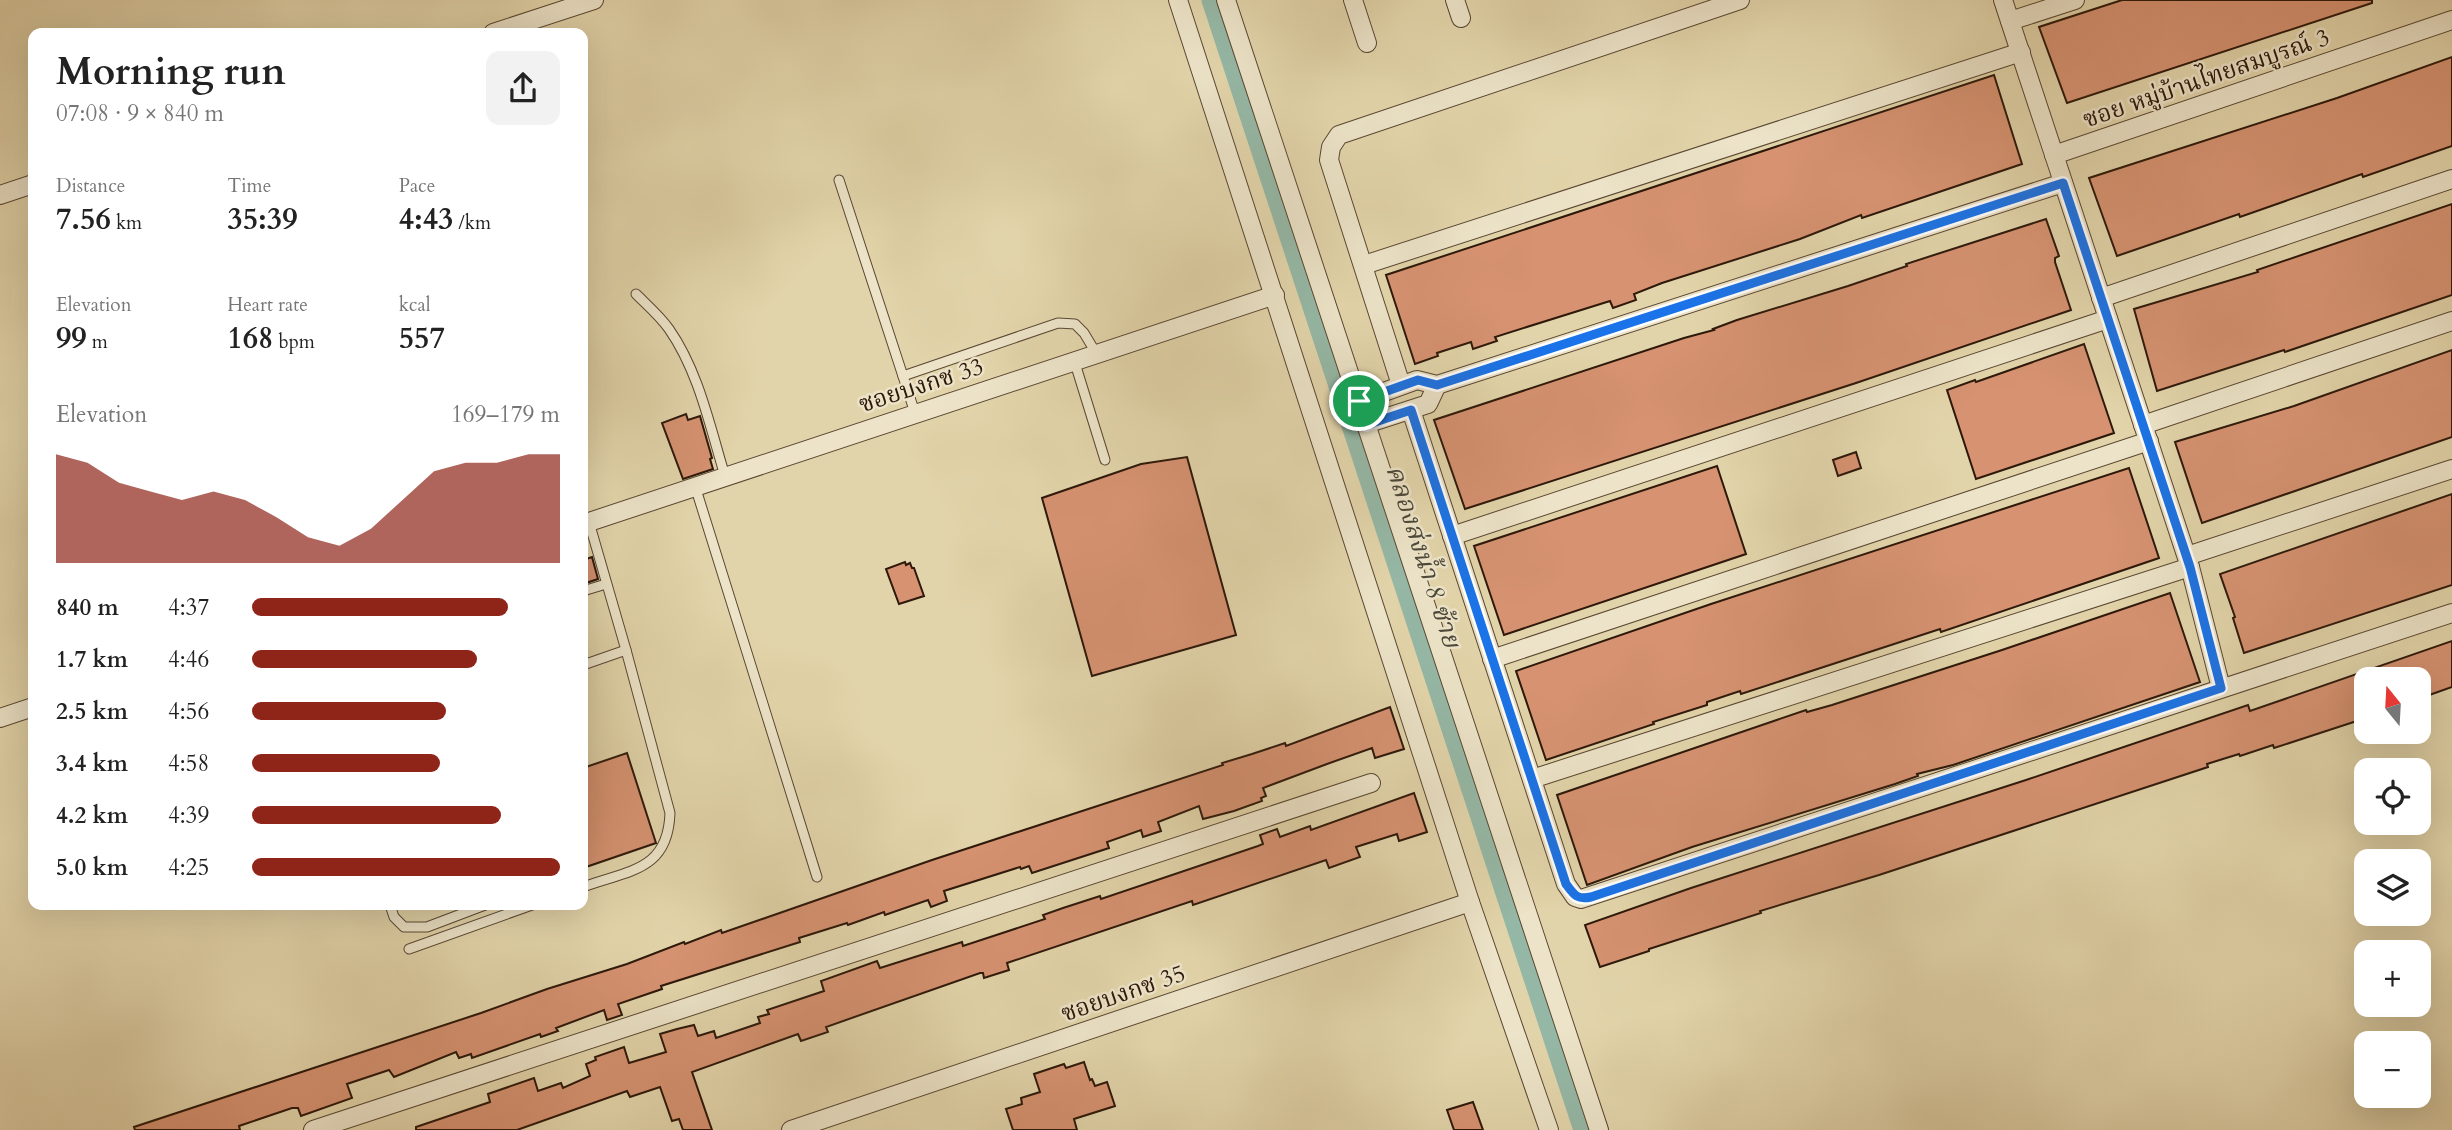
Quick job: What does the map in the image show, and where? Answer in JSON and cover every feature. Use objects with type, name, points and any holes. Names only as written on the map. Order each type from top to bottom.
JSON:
[{"type":"street","points":[[508,28],[594,0]]},
{"type":"street","points":[[1178,0],[1470,902],[1549,1130]]},
{"type":"street","points":[[1226,0],[1599,1130]]},
{"type":"street","points":[[1353,0],[1367,43]]},
{"type":"street","points":[[1455,0],[1461,18]]},
{"type":"street","points":[[1401,386],[1329,160],[1331,147],[1339,135],[1740,0]]},
{"type":"street","points":[[2003,0],[2188,561],[2221,688]]},
{"type":"street","points":[[2010,21],[2075,0]]},
{"type":"street","name":"ซอย หมู่บ้านไทยสมบูรณ์ 3","points":[[2054,155],[2452,20]]},
{"type":"street","points":[[1364,265],[2021,52]]},
{"type":"street","points":[[2101,298],[2452,179]]},
{"type":"street","points":[[1359,401],[1418,380],[1437,385],[2063,183]]},
{"type":"street","points":[[0,195],[28,186]]},
{"type":"street","name":"ซอยบงกช 33","points":[[588,522],[1275,295]]},
{"type":"street","points":[[1452,536],[2108,319]]},
{"type":"street","points":[[1492,659],[2146,433],[2452,321]]},
{"type":"street","points":[[1366,425],[1428,404],[1437,385]]},
{"type":"street","points":[[1411,410],[1566,884],[1575,897],[1581,899],[2452,613]]},
{"type":"street","points":[[1532,779],[2188,561],[2452,468]]},
{"type":"street","points":[[0,718],[28,709]]},
{"type":"street","points":[[313,1130],[1371,783]]},
{"type":"street","name":"ซอยบงกช 35","points":[[791,1130],[1470,902]]},
{"type":"lane","points":[[839,180],[915,413]]},
{"type":"lane","points":[[636,294],[668,327],[679,345],[704,404],[725,476]]},
{"type":"lane","points":[[903,376],[1058,323],[1075,324],[1096,353]]},
{"type":"lane","points":[[1074,360],[1105,460]]},
{"type":"lane","points":[[695,486],[817,877]]},
{"type":"lane","points":[[588,529],[626,650],[670,813],[669,833],[661,851],[650,862],[588,885]]},
{"type":"lane","points":[[588,590],[606,584]]},
{"type":"lane","points":[[588,663],[626,650]]},
{"type":"lane","points":[[392,910],[394,918],[404,927],[428,927],[472,910]]},
{"type":"lane","points":[[409,949],[518,910]]},
{"type":"building","points":[[2122,0],[2372,0],[2372,3],[2067,103],[2039,27]]},
{"type":"building","points":[[2452,57],[2452,146],[2117,256],[2089,178],[2337,98]]},
{"type":"building","points":[[1994,75],[2022,164],[1862,218],[1861,215],[1800,239],[1662,283],[1634,294],[1636,300],[1613,308],[1610,301],[1495,337],[1497,341],[1473,349],[1471,342],[1437,353],[1438,356],[1415,364],[1386,275]]},
{"type":"building","points":[[2452,204],[2452,295],[2285,352],[2284,350],[2157,391],[2134,309],[2258,272],[2257,270]]},
{"type":"building","points":[[2046,219],[2059,256],[2055,258],[2055,262],[2071,310],[1856,383],[1465,509],[1434,420]]},
{"type":"building","points":[[2084,344],[2114,433],[1976,479],[1947,390]]},
{"type":"building","points":[[2452,350],[2452,437],[2202,523],[2175,442],[2294,406]]},
{"type":"building","points":[[686,414],[688,420],[700,416],[713,469],[683,479],[662,423]]},
{"type":"building","points":[[1856,452],[1861,468],[1838,476],[1833,460]]},
{"type":"building","points":[[1187,457],[1236,635],[1092,676],[1042,498],[1141,464]]},
{"type":"building","points":[[1717,466],[1746,554],[1504,635],[1474,546]]},
{"type":"building","points":[[2129,468],[2159,558],[1941,632],[1940,629],[1741,694],[1740,691],[1707,702],[1707,705],[1653,722],[1654,724],[1546,760],[1516,671],[1711,604]]},
{"type":"building","points":[[2452,494],[2452,585],[2244,653],[2220,574]]},
{"type":"building","points":[[592,557],[598,579],[588,582],[588,558]]},
{"type":"building","points":[[905,562],[914,568],[924,596],[899,604],[886,569]]},
{"type":"building","points":[[2170,593],[2200,682],[1953,765],[1917,774],[1918,776],[1895,784],[1692,847],[1587,885],[1557,795],[1806,710],[1807,712],[1832,705]]},
{"type":"building","points":[[2452,641],[2452,687],[2431,694],[2431,667],[2377,667]]},
{"type":"building","points":[[2354,675],[2354,722],[2274,748],[2273,745],[2207,764],[2208,767],[1879,875],[1760,911],[1761,913],[1600,967],[1585,925],[2248,705],[2250,711]]},
{"type":"building","points":[[1390,707],[1404,749],[1375,758],[1372,748],[1327,764],[1263,788],[1266,796],[1261,798],[1262,801],[1234,811],[1203,819],[1199,806],[1158,822],[1161,831],[1143,837],[1141,830],[1107,842],[1109,848],[1032,873],[1029,866],[1020,867],[944,891],[947,901],[931,907],[928,900],[885,915],[884,912],[799,938],[800,942],[661,986],[662,989],[618,1004],[622,1015],[607,1020],[604,1010],[556,1028],[558,1031],[541,1037],[540,1034],[472,1058],[471,1054],[459,1058],[456,1052],[394,1077],[389,1070],[347,1084],[352,1098],[301,1116],[298,1108],[292,1108],[239,1126],[240,1130],[135,1130],[134,1127],[627,964],[684,942],[685,944],[721,930],[722,933],[932,860],[1223,765],[1222,763],[1285,743],[1286,746]]},
{"type":"building","points":[[627,753],[656,843],[588,866],[588,766]]},
{"type":"building","points":[[1414,793],[1427,832],[1399,841],[1397,834],[1356,847],[1360,857],[1329,868],[1326,860],[1193,905],[1192,901],[1007,963],[1009,970],[984,978],[983,973],[980,973],[826,1027],[828,1032],[801,1041],[798,1034],[692,1072],[712,1130],[683,1130],[679,1119],[672,1121],[660,1087],[630,1097],[627,1091],[517,1130],[416,1130],[416,1127],[490,1102],[488,1094],[534,1078],[538,1091],[561,1083],[563,1088],[590,1076],[586,1064],[596,1060],[595,1057],[624,1047],[629,1063],[666,1052],[660,1034],[694,1025],[698,1036],[714,1031],[716,1038],[760,1023],[758,1017],[769,1014],[767,1010],[824,991],[821,981],[877,961],[880,968],[962,942],[963,946],[1045,919],[1043,915],[1063,908],[1100,896],[1101,899],[1258,846],[1263,844],[1260,835],[1277,829],[1280,837],[1310,826],[1311,830]]},
{"type":"building","points":[[1084,1062],[1095,1086],[1107,1082],[1115,1106],[1074,1119],[1077,1130],[1013,1130],[1006,1109],[1022,1104],[1021,1098],[1040,1092],[1034,1074],[1064,1064],[1066,1068]]},
{"type":"building","points":[[1473,1102],[1483,1130],[1454,1130],[1447,1110]]},
{"type":"waterway","name":"คลองส่งน้ำ 8 ซ้าย","points":[[1212,0],[1584,1130]]},
{"type":"route","points":[[2063,183],[2190,567],[2221,688],[1581,899],[1575,897],[1566,884],[1411,410],[1366,425],[1359,401],[1418,380],[1437,385],[2063,183]]}]
